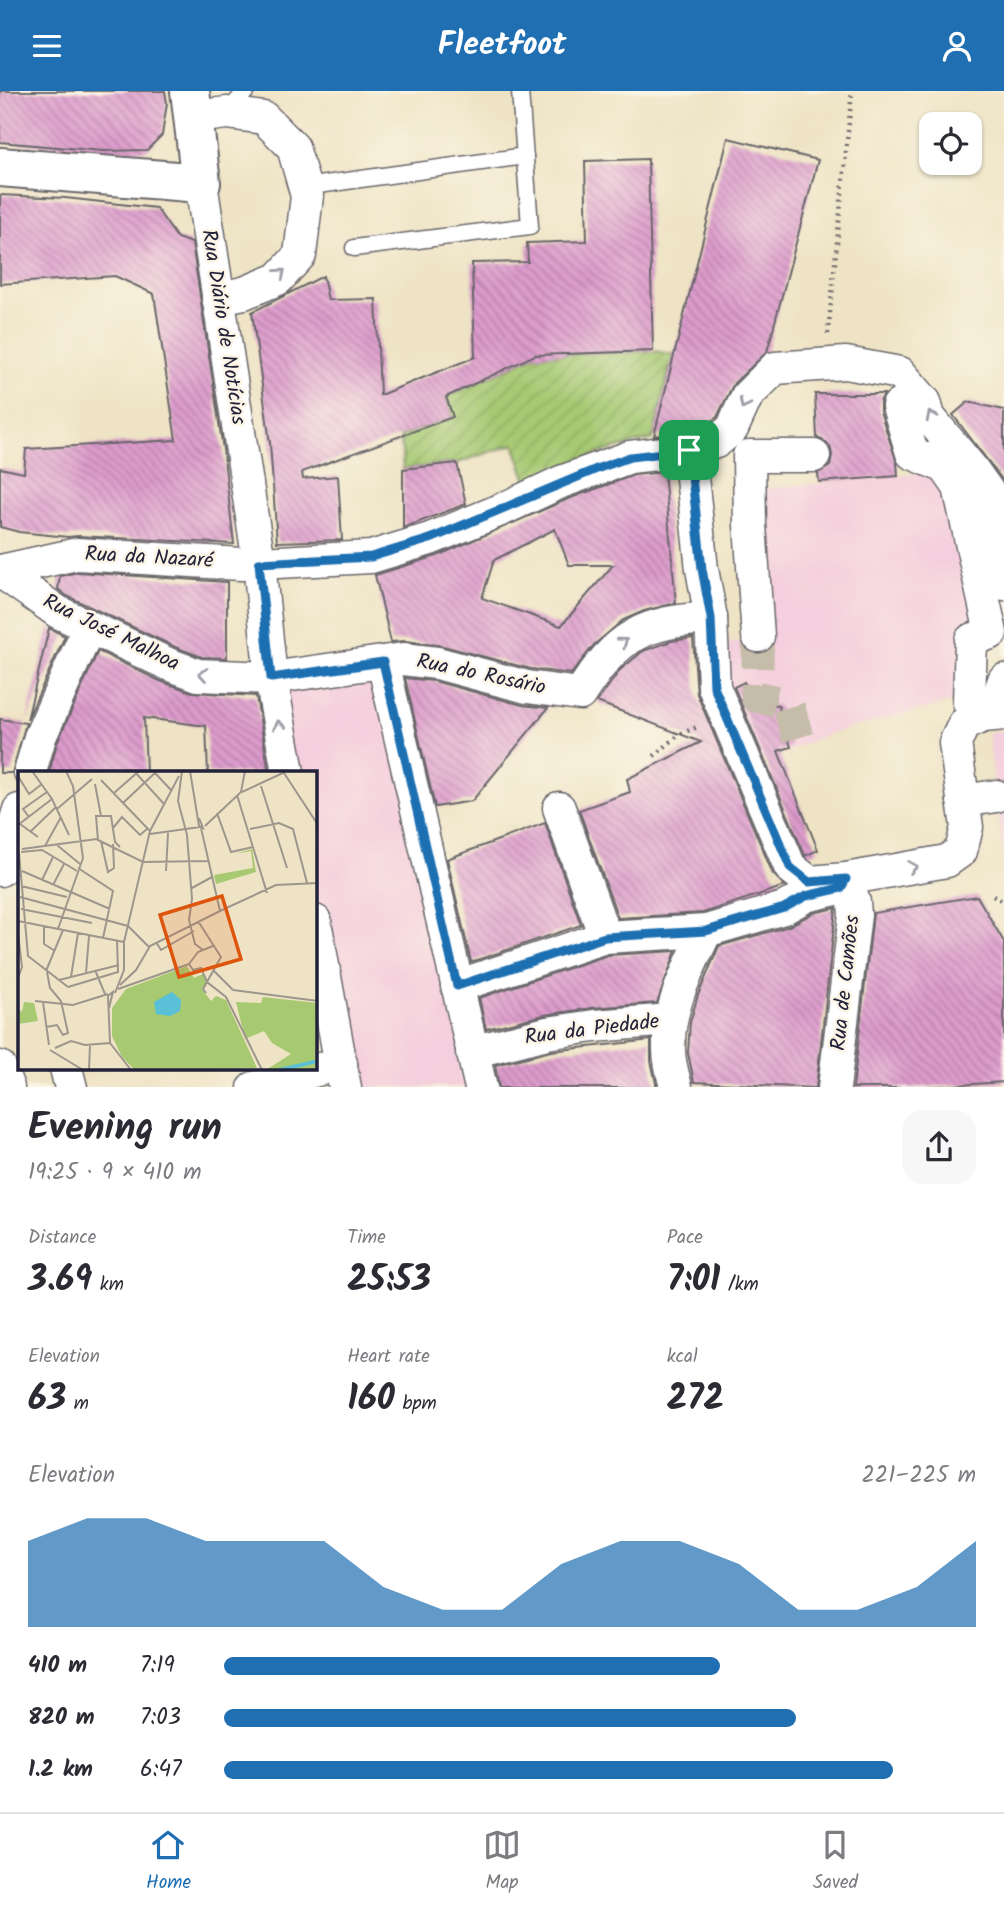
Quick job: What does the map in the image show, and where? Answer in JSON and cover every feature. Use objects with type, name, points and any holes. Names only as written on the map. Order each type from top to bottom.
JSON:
[{"type":"main road","name":"Rua Diário de Notícias","points":[[201,183],[214,103]]},
{"type":"main road","points":[[0,167],[201,183]]},
{"type":"street","points":[[214,103],[264,118],[293,148],[307,196],[300,255],[278,279],[244,293],[218,297]]},
{"type":"street","name":"Rua Diário de Notícias","points":[[201,183],[259,563],[271,678],[288,771]]},
{"type":"street","name":"Rua da Nazaré","points":[[0,571],[77,554],[259,563],[371,557],[430,539],[609,464],[630,457],[689,450],[716,442],[733,429],[747,396],[775,369],[846,363],[900,373],[925,402],[929,417],[972,469],[1004,515]]},
{"type":"street","points":[[898,406],[912,453],[945,467],[959,487],[991,633],[971,640],[990,708]]},
{"type":"street","points":[[689,450],[711,631],[714,687],[790,867],[809,882],[846,879],[947,861],[961,851],[967,827],[955,743],[964,724],[996,703],[1004,680]]},
{"type":"street","points":[[758,636],[750,525],[749,456],[814,456]]},
{"type":"street","points":[[1004,540],[982,511],[1004,584]]},
{"type":"street","name":"Rua José Malhoa","points":[[0,571],[58,613],[198,675],[271,678],[383,662]]},
{"type":"street","name":"Rua do Rosário","points":[[383,662],[403,659],[437,663],[527,687],[580,694],[596,669],[621,642],[647,627],[676,620],[711,631]]},
{"type":"street","points":[[30,771],[40,737],[89,627]]},
{"type":"street","points":[[383,662],[481,1087]]},
{"type":"street","points":[[963,801],[996,796]]},
{"type":"street","points":[[559,807],[605,937]]},
{"type":"street","points":[[0,870],[18,813]]},
{"type":"street","points":[[457,986],[605,937],[706,931],[784,908],[806,896],[841,888],[846,879]]},
{"type":"street","name":"Rua de Camões","points":[[834,1087],[855,915],[854,902],[846,879]]},
{"type":"street","points":[[693,1087],[676,1087],[669,1050],[671,1020],[684,976],[706,931]]},
{"type":"street","points":[[254,1087],[343,1075],[317,932]]},
{"type":"street","name":"Rua da Piedade","points":[[472,1052],[547,1033],[671,1020]]},
{"type":"street","points":[[0,1067],[8,1087]]},
{"type":"street","points":[[67,1070],[71,1087]]},
{"type":"lane","points":[[354,248],[530,226],[520,91]]},
{"type":"lane","points":[[304,187],[525,156]]},
{"type":"path","points":[[827,347],[852,91]]},
{"type":"path","points":[[654,756],[680,734]]},
{"type":"path","points":[[993,896],[1004,902]]},
{"type":"shaded area","points":[[947,471],[987,632],[966,698],[831,733],[748,767],[726,713],[722,646],[768,632],[760,489]]},
{"type":"shaded area","points":[[379,671],[474,1087],[352,1087],[317,896],[317,771],[294,771],[278,686]]},
{"type":"shaded area","points":[[1004,731],[1004,860],[988,733]]},
{"type":"green space","points":[[653,351],[673,354],[653,439],[589,457],[527,481],[514,444],[457,463],[403,469],[401,436],[453,417],[446,397],[535,355]]},
{"type":"building","points":[[0,91],[165,91],[167,103],[162,135],[147,150],[103,151],[0,142]]},
{"type":"building","points":[[728,138],[818,160],[767,352],[734,383],[717,417],[707,425],[685,432],[654,436]]},
{"type":"building","points":[[648,159],[653,351],[535,355],[446,397],[453,417],[302,472],[303,479],[338,476],[342,540],[277,542],[270,443],[252,312],[323,276],[328,300],[376,299],[380,395],[475,357],[472,263],[528,262],[527,243],[587,241],[585,161]]},
{"type":"building","points":[[0,195],[65,198],[156,208],[177,238],[192,243],[223,449],[234,544],[68,537],[19,532],[0,527],[0,468],[24,473],[26,449],[176,440],[154,294],[115,276],[0,284]]},
{"type":"building","points":[[815,394],[884,394],[880,411],[897,463],[898,476],[819,482],[818,473],[830,466],[832,455],[830,446],[817,438]]},
{"type":"building","points":[[968,402],[1004,410],[1004,482],[953,415]]},
{"type":"building","points":[[457,463],[466,504],[403,528],[403,469]]},
{"type":"building","points":[[664,472],[676,603],[644,611],[623,620],[594,645],[571,674],[531,669],[439,645],[391,642],[375,575],[437,556],[568,499],[634,475]],"holes":[[[555,529],[569,565],[613,565],[561,626],[482,598],[494,560]]]},
{"type":"building","points":[[78,572],[227,582],[227,658],[202,657],[175,647],[67,596],[58,589],[60,576]]},
{"type":"building","points":[[49,628],[65,636],[27,720],[45,645]]},
{"type":"building","points":[[693,638],[697,694],[773,874],[785,886],[703,913],[618,918],[579,810],[630,792],[627,779],[701,742],[597,702],[620,670],[643,651],[671,641]]},
{"type":"building","points":[[98,651],[160,681],[192,692],[256,696],[269,771],[208,771],[206,726],[144,718],[146,771],[50,771],[57,743]]},
{"type":"building","points":[[405,678],[434,681],[522,705],[548,708],[472,801],[435,807]]},
{"type":"building","points":[[744,682],[756,704],[778,705],[791,747],[778,751],[818,850],[805,856],[734,687]]},
{"type":"building","points":[[0,719],[26,723],[12,773],[0,773]]},
{"type":"building","points":[[545,823],[581,925],[471,962],[447,859]]},
{"type":"building","points":[[977,896],[1004,942],[1004,1082],[925,1087],[853,1087],[873,913]]},
{"type":"building","points":[[836,908],[816,1087],[694,1082],[688,1053],[690,1022],[698,995],[719,946],[789,926],[813,913]]},
{"type":"building","points":[[676,951],[657,1003],[544,1015],[486,1029],[479,998],[608,955]]},
{"type":"building","points":[[651,1040],[651,1061],[657,1087],[499,1087],[495,1065],[551,1051]]},
{"type":"tunnel","points":[[758,636],[757,697],[788,704],[801,748]]},
{"type":"route","points":[[689,450],[702,569],[711,618],[714,687],[790,867],[809,882],[846,879],[841,888],[806,896],[784,908],[706,931],[605,937],[457,986],[383,662],[271,678],[259,563],[371,557],[430,539],[561,482],[630,457],[689,450]]}]
